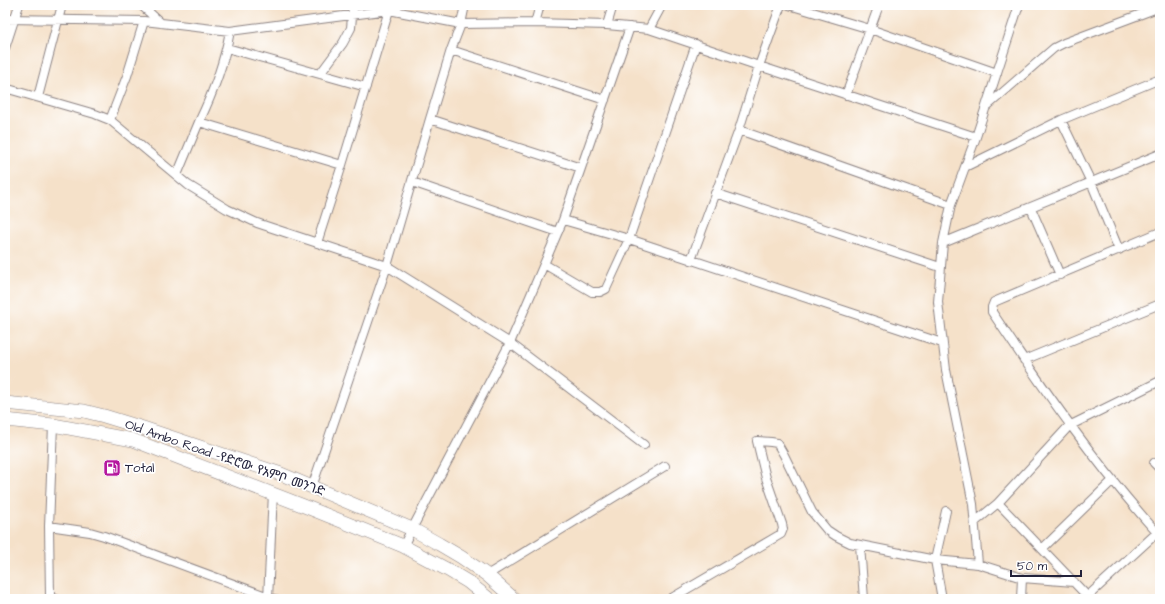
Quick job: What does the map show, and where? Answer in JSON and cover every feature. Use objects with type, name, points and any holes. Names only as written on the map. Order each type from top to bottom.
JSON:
[{"type":"main road","name":"Old Ambo Road -የድሮው የአምቦ መንገድ","points":[[5,403],[84,411],[104,416],[281,474],[412,529],[461,557],[487,576],[514,599]]},
{"type":"main road","name":"Old Ambo Road -የድሮው የአምቦ መንገድ","points":[[5,420],[53,425],[133,440],[273,493],[403,546],[468,582],[488,599]]},
{"type":"street","points":[[5,48],[19,5]]},
{"type":"street","points":[[38,97],[62,5]]},
{"type":"street","points":[[141,5],[162,23]]},
{"type":"street","points":[[320,74],[343,43],[351,28],[353,5]]},
{"type":"street","points":[[312,487],[387,266],[430,119],[466,5]]},
{"type":"street","points":[[534,23],[540,5]]},
{"type":"street","points":[[607,25],[613,5]]},
{"type":"street","points":[[649,28],[662,5]]},
{"type":"street","points":[[691,260],[739,130],[759,66],[781,5]]},
{"type":"street","points":[[789,5],[870,30],[997,73]]},
{"type":"street","points":[[846,95],[879,5]]},
{"type":"street","points":[[978,564],[973,504],[942,343],[938,302],[940,267],[943,243],[951,205],[976,137],[1019,5]]},
{"type":"street","points":[[986,107],[1054,48],[1064,42],[1160,7]]},
{"type":"street","points":[[5,19],[144,21],[230,31],[353,15],[390,8],[461,24],[534,23],[649,28],[759,66],[976,137]]},
{"type":"street","points":[[317,243],[390,8]]},
{"type":"street","points":[[110,120],[127,76],[144,21]]},
{"type":"street","points":[[403,546],[510,343],[563,220],[630,26]]},
{"type":"street","points":[[177,174],[211,97],[222,68],[230,31]]},
{"type":"street","points":[[544,264],[592,292],[600,292],[606,289],[629,239],[696,44]]},
{"type":"street","points":[[227,48],[366,87]]},
{"type":"street","points":[[451,50],[605,100]]},
{"type":"street","points":[[966,166],[1061,120],[1160,79]]},
{"type":"street","points":[[5,88],[95,114],[110,120],[177,174],[188,185],[227,209],[257,223],[387,266],[510,343],[644,445]]},
{"type":"street","points":[[430,119],[581,168]]},
{"type":"street","points":[[1061,120],[1091,182],[1119,250]]},
{"type":"street","points":[[199,122],[342,165]]},
{"type":"street","points":[[739,130],[951,205]]},
{"type":"street","points":[[943,243],[1160,154]]},
{"type":"street","points":[[412,182],[558,232]]},
{"type":"street","points":[[715,193],[940,267]]},
{"type":"street","points":[[1031,208],[1060,275]]},
{"type":"street","points":[[563,220],[629,239],[942,343]]},
{"type":"street","points":[[998,503],[1089,598],[1159,533],[1112,482],[1069,426],[992,312],[992,307],[994,302],[1160,232]]},
{"type":"street","points":[[1024,360],[1160,304]]},
{"type":"street","points":[[975,522],[998,503],[1069,426],[1160,381]]},
{"type":"street","points":[[52,598],[49,526],[53,425]]},
{"type":"street","points":[[670,599],[781,534],[783,529],[782,524],[766,478],[757,441],[777,443],[817,519],[827,530],[850,543],[935,560],[978,564],[1022,578],[1074,582]]},
{"type":"street","points":[[1154,463],[1160,469]]},
{"type":"street","points":[[487,576],[665,466]]},
{"type":"street","points":[[1042,549],[1112,482]]},
{"type":"street","points":[[49,526],[90,532],[104,536],[270,598],[273,493]]},
{"type":"street","points":[[942,599],[935,560],[946,511]]},
{"type":"street","points":[[860,545],[864,599]]},
{"type":"street","points":[[1021,599],[1022,578]]},
{"type":"place","name":"Total","points":[[112,468]]}]
